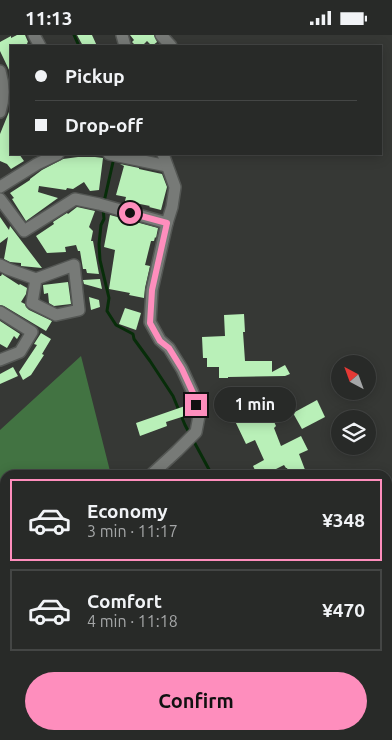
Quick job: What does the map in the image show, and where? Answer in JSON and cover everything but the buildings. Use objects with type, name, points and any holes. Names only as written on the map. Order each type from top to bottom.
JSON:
[{"type":"street","points":[[161,35],[170,45]]},
{"type":"street","points":[[0,71],[3,102],[0,112]]},
{"type":"street","points":[[0,187],[37,163],[56,155]]},
{"type":"street","points":[[115,155],[167,166]]},
{"type":"street","points":[[157,470],[196,432],[198,416],[193,393],[182,369],[169,348],[160,341],[150,323],[152,290],[175,187],[163,155]]},
{"type":"street","points":[[0,199],[24,231],[75,199],[167,223]]},
{"type":"street","points":[[0,265],[36,279],[74,265],[79,310],[56,315],[32,303],[36,279]]},
{"type":"street","points":[[0,312],[32,332],[20,352],[0,360]]},
{"type":"green space","points":[[81,356],[110,470],[0,470],[0,430]]},
{"type":"waterway","points":[[74,35],[79,45]]},
{"type":"waterway","points":[[104,202],[113,157]]},
{"type":"waterway","points":[[103,208],[104,219],[101,225],[99,244],[100,260],[109,298],[107,311],[116,325],[133,334],[134,339],[173,396],[185,425],[209,470]]},
{"type":"route","points":[[130,213],[167,223],[152,290],[150,323],[160,341],[169,348],[182,369],[193,393],[196,405]]}]
